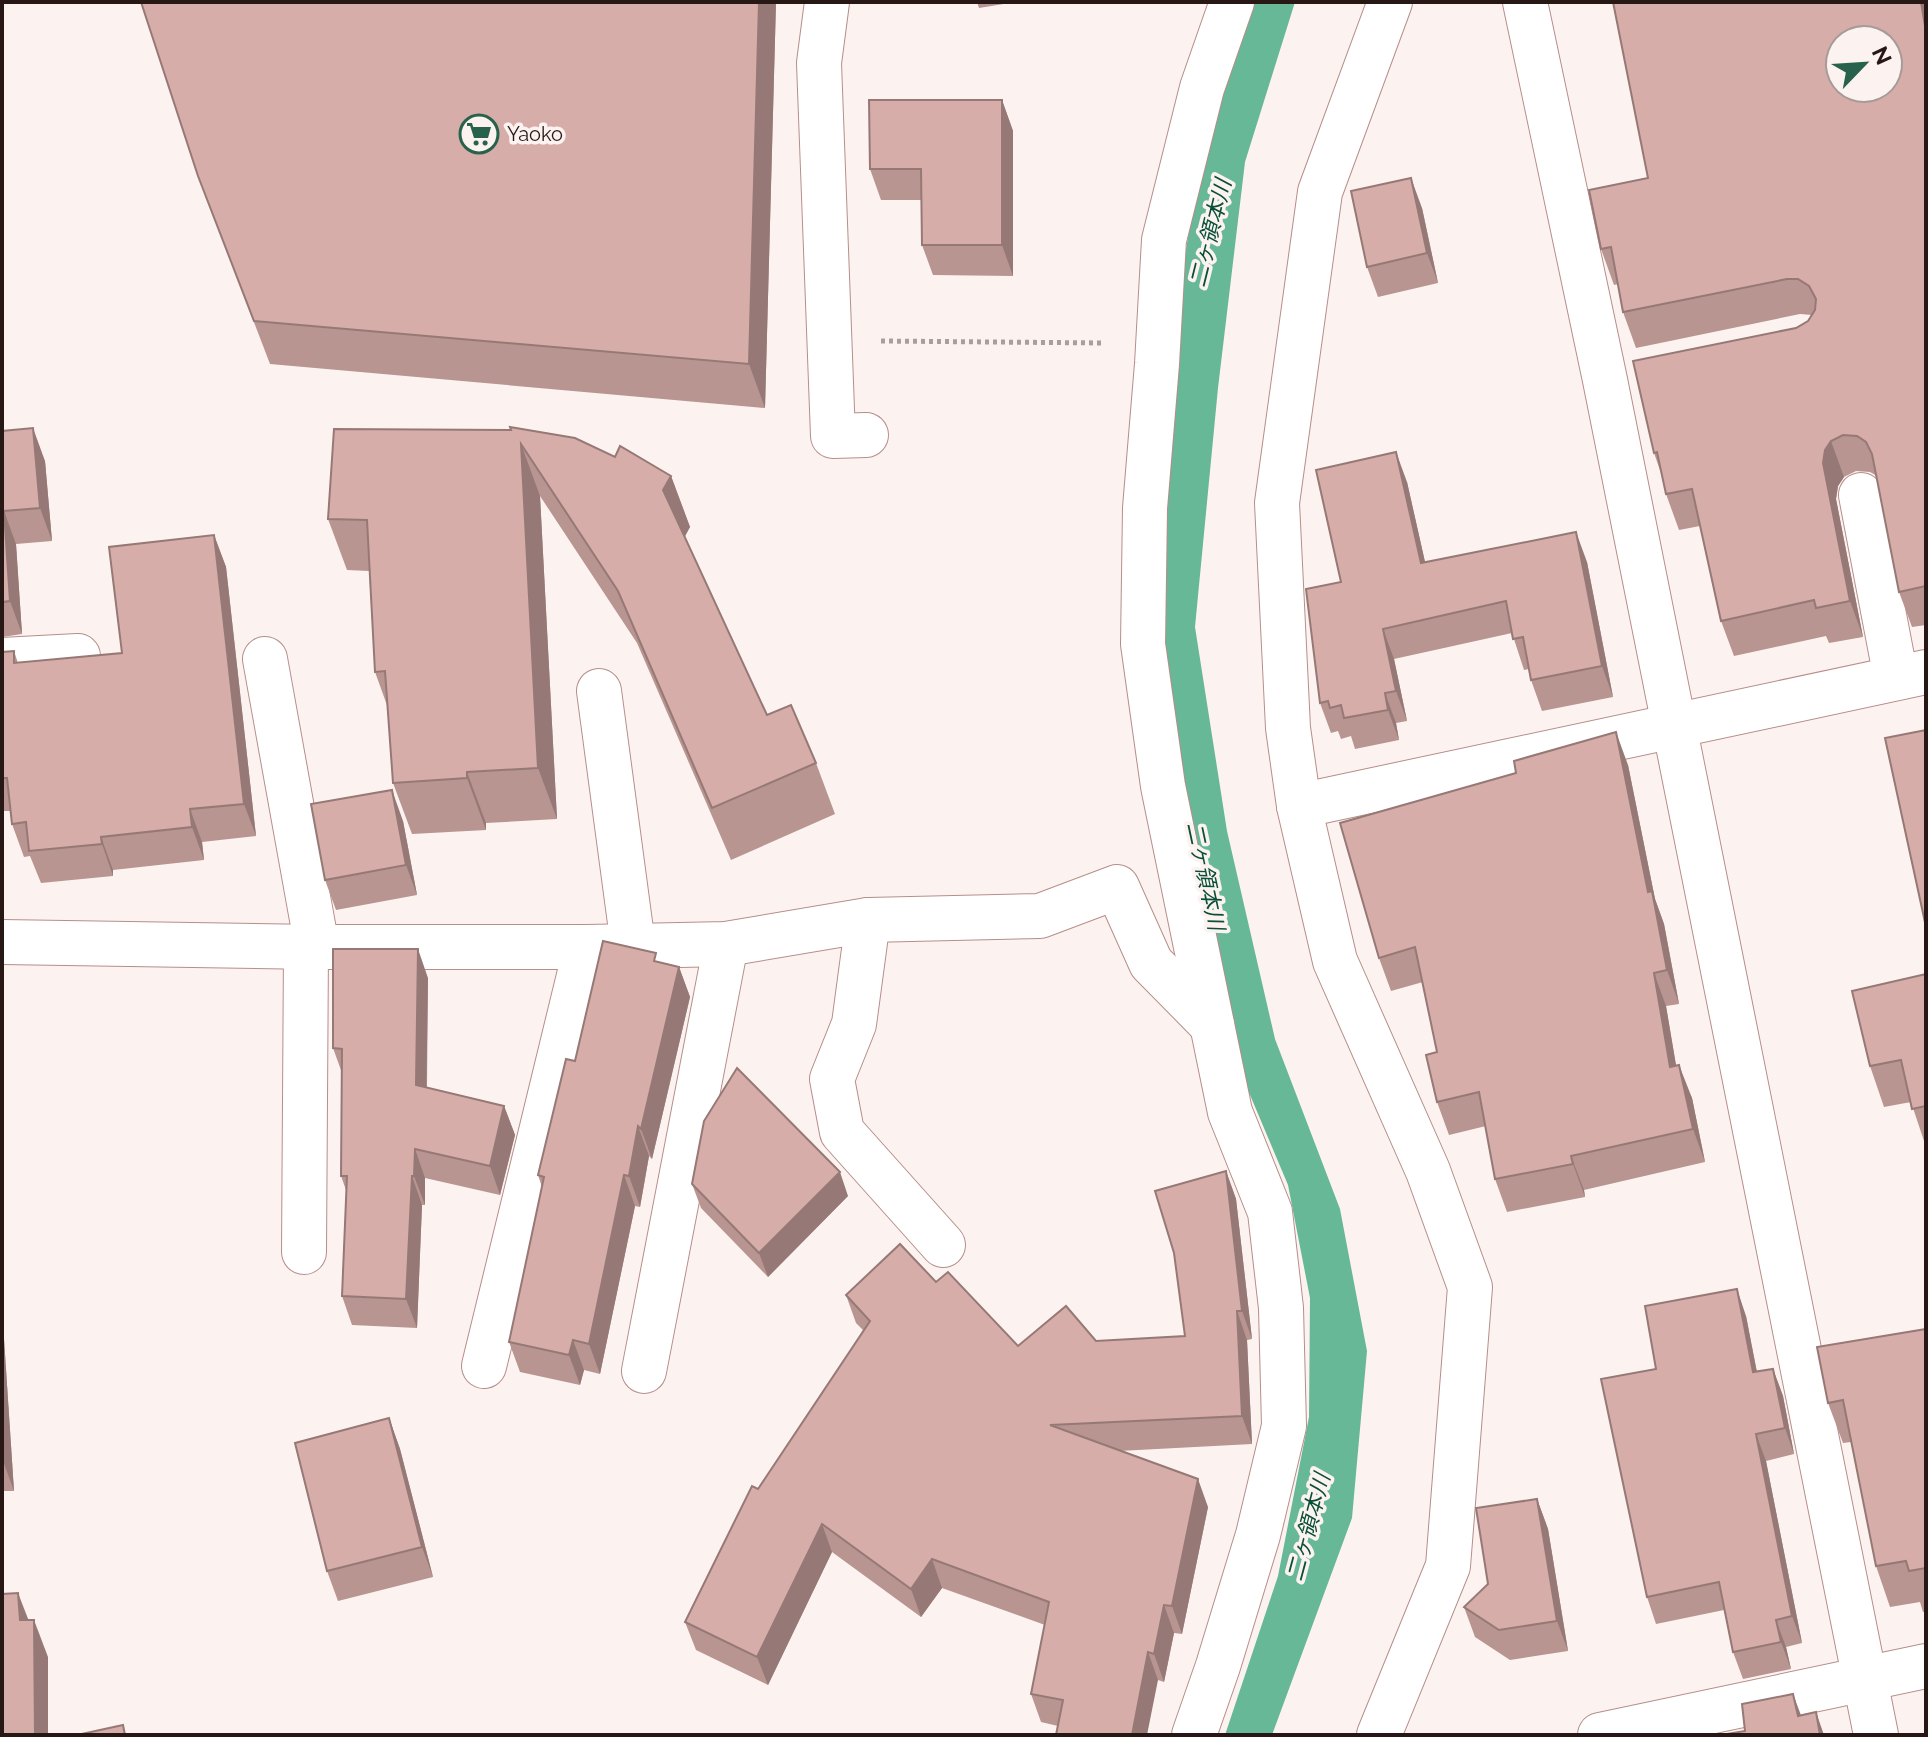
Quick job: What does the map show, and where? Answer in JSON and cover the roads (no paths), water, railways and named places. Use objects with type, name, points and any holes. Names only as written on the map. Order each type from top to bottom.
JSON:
[{"type":"street","points":[[827,2],[819,63],[833,436],[866,435]]},
{"type":"street","points":[[1194,1735],[1258,1535],[1284,1426],[1281,1308],[1270,1212],[1230,1112],[1163,786],[1143,644],[1145,508],[1164,240],[1202,88],[1232,2]]},
{"type":"street","points":[[1379,1735],[1448,1566],[1470,1287],[1428,1171],[1335,961],[1299,806],[1288,728],[1277,503],[1320,192],[1390,2]]},
{"type":"street","points":[[1525,2],[1620,377],[1675,727],[1876,1735]]},
{"type":"street","points":[[1299,806],[1911,675],[1861,495]]},
{"type":"street","points":[[2,660],[78,656]]},
{"type":"street","points":[[265,659],[311,947],[304,1252]]},
{"type":"street","points":[[599,691],[633,945]]},
{"type":"street","points":[[2,942],[311,947],[726,944],[868,920],[1040,916],[1117,887],[1151,963],[1212,1025]]},
{"type":"street","points":[[868,920],[854,1024],[832,1079],[842,1132],[943,1245]]},
{"type":"street","points":[[644,1371],[726,944]]},
{"type":"street","points":[[484,1366],[586,947]]},
{"type":"street","points":[[1618,1733],[1926,1666]]},
{"type":"water","name":"二ヶ領本川","points":[[1253,2],[1295,2],[1245,162],[1218,388],[1195,627],[1227,831],[1275,1039],[1340,1209],[1367,1351],[1352,1518],[1272,1735],[1225,1735],[1278,1576],[1309,1417],[1310,1298],[1288,1185],[1237,1064],[1216,983],[1161,645],[1175,319],[1198,174]]},
{"type":"place","name":"Yaoko","points":[[479,134]]}]
